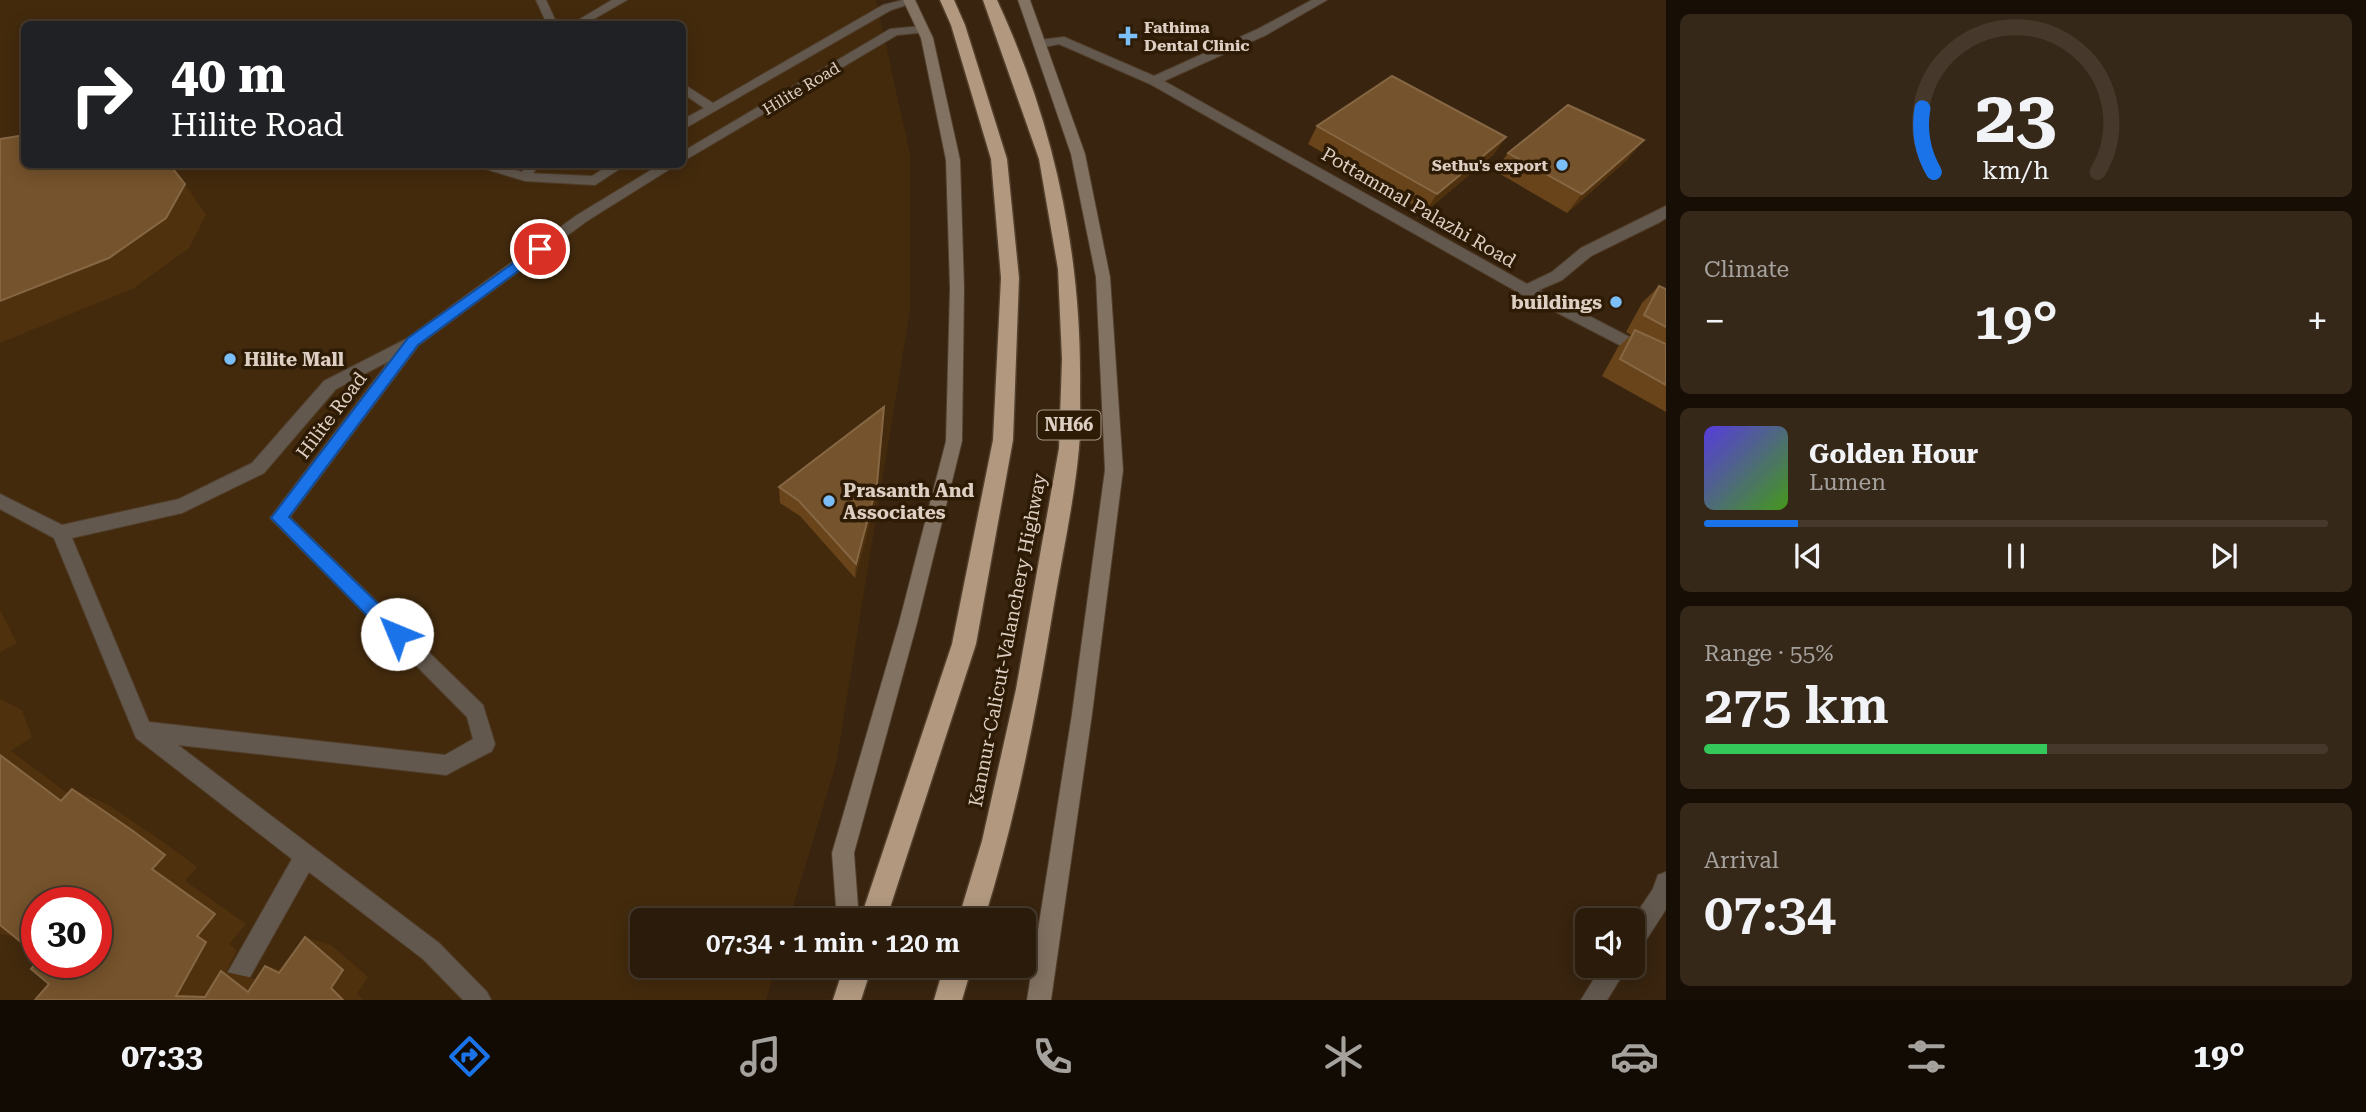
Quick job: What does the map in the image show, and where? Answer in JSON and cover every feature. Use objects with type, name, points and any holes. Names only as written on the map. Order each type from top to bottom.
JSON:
[{"type":"highway","points":[[877,908],[964,644],[1003,440],[1010,278],[999,159],[958,25],[947,0]]},
{"type":"highway","name":"Kannur-Calicut-Valanchery Highway","points":[[975,908],[995,841],[1028,689],[1069,448],[1071,359],[1068,269],[1047,159],[990,0]]},
{"type":"highway","points":[[948,1000],[954,978]]},
{"type":"street","points":[[589,21],[586,19],[621,0]]},
{"type":"street","points":[[1024,0],[1078,154],[1103,277],[1114,470],[1082,714],[1039,1000]]},
{"type":"street","points":[[1154,81],[1262,32],[1321,0]]},
{"type":"street","points":[[686,124],[887,7],[909,1],[923,30],[953,160],[957,288],[954,441],[908,623],[843,853],[847,908]]},
{"type":"street","name":"Hilite Road","points":[[686,156],[894,32],[923,30]]},
{"type":"street","name":"Pottammal Palazhi Road","points":[[1041,44],[1060,40],[1154,81],[1526,290],[1666,363]]},
{"type":"street","points":[[686,90],[712,108]]},
{"type":"street","points":[[529,171],[595,181],[615,168]]},
{"type":"street","name":"Hilite Road","points":[[143,731],[446,765],[485,744],[476,712],[279,518],[413,341],[582,218],[665,168]]},
{"type":"street","points":[[1526,290],[1557,276],[1586,252],[1655,219],[1666,211]]},
{"type":"street","points":[[61,533],[182,506],[258,468],[330,385],[413,341]]},
{"type":"street","points":[[0,501],[61,533],[143,731],[431,951],[478,1000]]},
{"type":"street","points":[[224,1000],[306,856]]},
{"type":"street","points":[[1645,922],[1664,894],[1666,883]]},
{"type":"street","points":[[1593,1000],[1608,978]]},
{"type":"lane","points":[[541,0],[551,21]]},
{"type":"lane","points":[[506,168],[529,171]]},
{"type":"shaded area","points":[[0,0],[876,0],[910,154],[910,310],[836,764],[793,908],[630,908],[630,978],[772,978],[766,1000],[0,1000]]},
{"type":"building","points":[[1392,76],[1506,137],[1437,194],[1317,126]]},
{"type":"building","name":"Sethu's export","points":[[1568,105],[1644,140],[1582,194],[1508,153]]},
{"type":"building","points":[[21,136],[21,168],[172,168],[185,184],[166,218],[109,258],[0,301],[0,139]]},
{"type":"building","points":[[1659,286],[1666,289],[1666,327],[1644,315]]},
{"type":"building","points":[[1635,330],[1666,344],[1666,385],[1620,359]]},
{"type":"building","name":"Prasanth And Associates","points":[[884,407],[877,484],[856,564],[799,501],[779,487]]},
{"type":"building","points":[[0,755],[61,801],[72,789],[133,831],[165,855],[152,869],[215,914],[197,936],[206,942],[176,996],[205,997],[221,971],[248,992],[265,966],[279,973],[305,937],[343,970],[331,988],[343,1000],[35,1000],[49,984],[42,978],[112,978],[112,887],[21,887],[21,942],[0,925]]},
{"type":"place","name":"Fathima Dental Clinic","points":[[1128,36]]},
{"type":"place","name":"Sethu's export","points":[[1562,165]]},
{"type":"place","name":"buildings","points":[[1616,302]]},
{"type":"place","name":"Hilite Mall","points":[[230,359]]},
{"type":"place","name":"Prasanth And Associates","points":[[829,501]]},
{"type":"route","points":[[397,634],[279,518],[413,341],[540,249]]}]
